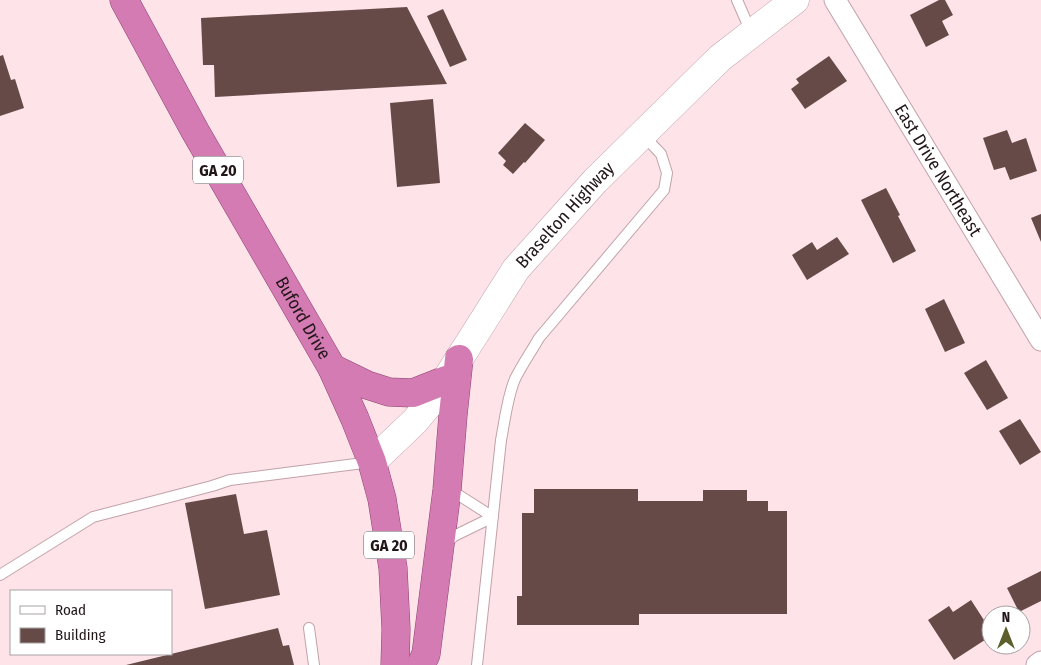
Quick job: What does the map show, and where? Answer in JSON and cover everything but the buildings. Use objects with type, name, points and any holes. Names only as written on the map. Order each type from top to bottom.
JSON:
[{"type":"highway","name":"Buford Drive","points":[[124,0],[195,131],[332,368],[355,419],[372,462],[382,499],[393,568],[396,629],[395,665]]},
{"type":"highway","points":[[332,368],[367,385],[389,392],[412,393],[453,369]]},
{"type":"highway","points":[[421,665],[426,654],[447,490],[453,415],[453,369]]},
{"type":"main road","name":"Braselton Highway","points":[[372,462],[415,421],[435,397],[516,269],[595,181],[720,58],[795,0]]},
{"type":"street","name":"East Drive Northeast","points":[[834,0],[1041,340]]},
{"type":"street","points":[[1037,665],[1041,662]]},
{"type":"lane","points":[[737,0],[752,33]]},
{"type":"lane","points":[[477,665],[501,440],[515,381],[522,365],[539,338],[664,190],[667,173],[661,154],[642,134]]},
{"type":"lane","points":[[0,575],[93,517],[230,480],[372,462]]},
{"type":"lane","points":[[447,490],[457,494],[492,517]]},
{"type":"lane","points":[[438,551],[454,536],[492,517]]},
{"type":"lane","points":[[309,628],[314,665]]}]
